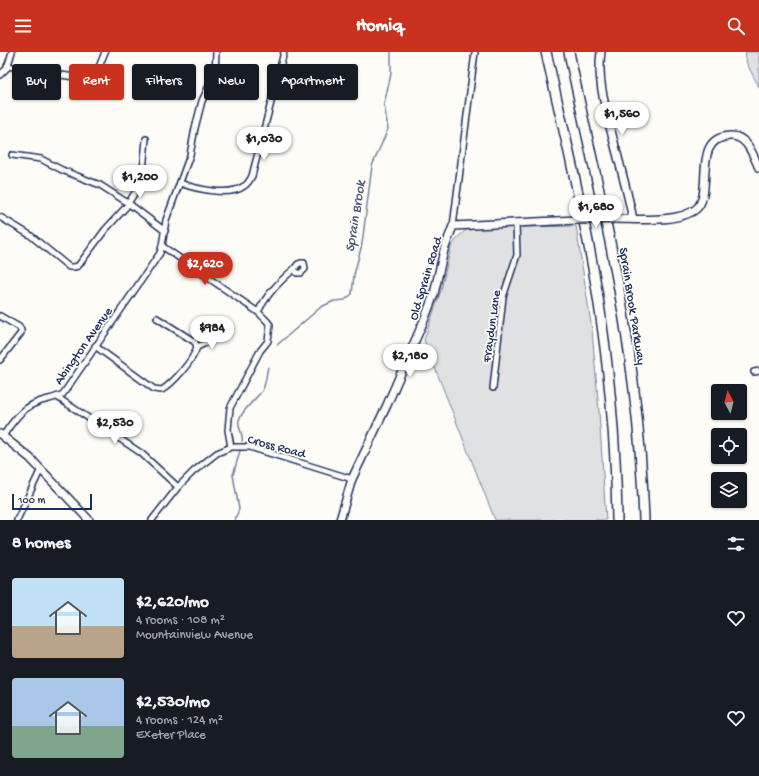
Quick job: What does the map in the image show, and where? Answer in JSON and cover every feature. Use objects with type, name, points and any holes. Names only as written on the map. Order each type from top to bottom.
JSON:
[{"type":"highway","points":[[546,52],[586,232],[601,317],[611,408],[617,520]]},
{"type":"highway","name":"Sprain Brook Parkway","points":[[569,52],[606,223],[622,306],[637,424],[644,520]]},
{"type":"street","points":[[0,75],[7,66],[12,52]]},
{"type":"street","points":[[7,66],[86,79],[99,67],[105,52]]},
{"type":"street","points":[[165,231],[166,220],[190,155],[202,101],[215,73],[216,52]]},
{"type":"street","points":[[180,183],[190,187],[224,192],[244,187],[248,182],[252,176],[284,52]]},
{"type":"street","name":"Old Sprain Road","points":[[340,520],[352,479],[387,406],[434,294],[444,250],[453,226],[475,52]]},
{"type":"street","points":[[601,52],[600,67],[605,106],[633,219]]},
{"type":"street","points":[[453,226],[516,222],[671,218],[689,214],[700,204],[706,158],[712,143],[718,139],[732,136],[743,139],[753,154],[759,168]]},
{"type":"street","points":[[0,217],[30,235],[69,266],[78,266],[128,203],[142,181],[146,139]]},
{"type":"street","points":[[12,155],[41,159],[62,170],[100,185],[128,203],[165,231]]},
{"type":"street","name":"Fraydun Lane","points":[[493,388],[503,297],[517,255],[516,222]]},
{"type":"street","name":"Abington Avenue","points":[[1,435],[14,420],[31,406],[62,394],[160,253],[165,231]]},
{"type":"street","points":[[162,246],[258,312],[270,325],[268,341],[260,351],[230,408],[228,430],[231,447]]},
{"type":"street","points":[[258,312],[265,299],[279,282],[294,270]]},
{"type":"street","points":[[0,316],[19,327],[21,330],[21,333],[0,360]]},
{"type":"street","points":[[95,346],[154,389],[162,390],[168,386],[191,359],[196,347],[195,342],[157,318]]},
{"type":"street","points":[[196,347],[210,341],[214,335]]},
{"type":"street","points":[[57,397],[141,453],[178,487]]},
{"type":"street","points":[[1,435],[30,458],[89,520]]},
{"type":"street","name":"Cross Road","points":[[152,520],[178,487],[194,470],[217,453],[231,447],[250,447],[352,479]]},
{"type":"street","points":[[17,520],[41,469]]},
{"type":"shaded area","points":[[745,52],[759,52],[759,87],[747,64]]},
{"type":"shaded area","points":[[576,226],[592,330],[606,520],[495,520],[424,340],[441,290],[451,247],[457,238],[466,230],[477,228]]},
{"type":"waterway","name":"Sprain Brook","points":[[277,345],[321,307],[334,301],[345,300],[352,294],[354,275],[362,244],[372,166],[388,129],[384,104],[391,74],[391,52]]},
{"type":"waterway","name":"Sprain Brook","points":[[242,441],[239,420],[246,408],[262,391],[268,367]]},
{"type":"waterway","name":"Sprain Brook","points":[[235,520],[239,509],[233,475],[240,451]]}]
